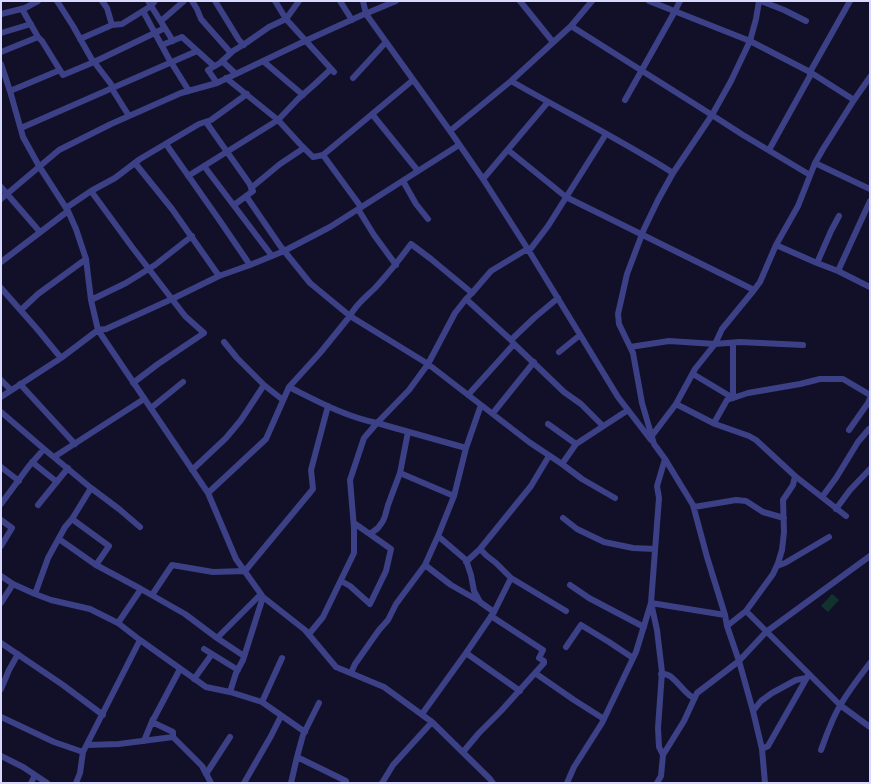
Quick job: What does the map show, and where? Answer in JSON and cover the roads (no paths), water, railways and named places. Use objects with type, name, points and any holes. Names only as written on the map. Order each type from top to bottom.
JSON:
[{"type":"street","points":[[1,14],[22,9],[38,1]]},
{"type":"street","points":[[57,1],[91,58],[107,78],[129,116]]},
{"type":"street","points":[[102,1],[107,8],[112,25]]},
{"type":"street","points":[[161,21],[184,1]]},
{"type":"street","points":[[192,1],[201,19],[231,53]]},
{"type":"street","points":[[215,1],[239,40],[244,45]]},
{"type":"street","points":[[188,176],[278,120],[303,95],[332,70],[286,20],[275,1]]},
{"type":"street","points":[[217,83],[208,70],[269,26],[286,20],[299,1]]},
{"type":"street","points":[[340,1],[352,20]]},
{"type":"street","points":[[363,1],[366,14],[450,131],[482,179],[558,298],[618,396],[666,459],[694,507],[707,557],[753,711],[762,749],[765,783]]},
{"type":"street","points":[[1,198],[59,150],[111,124],[181,93],[217,83],[305,41],[396,1]]},
{"type":"street","points":[[520,1],[553,42]]},
{"type":"street","points":[[450,131],[511,81],[571,26],[592,1]]},
{"type":"street","points":[[650,1],[750,41],[810,72],[854,100]]},
{"type":"street","points":[[625,100],[680,1]]},
{"type":"street","points":[[654,444],[642,403],[633,353],[619,324],[618,314],[620,300],[627,274],[644,229],[658,200],[731,81],[750,41],[760,1],[784,10],[806,21]]},
{"type":"street","points":[[769,150],[810,76],[810,72],[850,1]]},
{"type":"street","points":[[80,40],[112,25],[122,24],[143,11],[151,2],[173,41]]},
{"type":"street","points":[[22,9],[63,75],[165,28]]},
{"type":"street","points":[[143,11],[190,91]]},
{"type":"street","points":[[1,33],[31,24]]},
{"type":"street","points":[[571,26],[743,135],[810,175]]},
{"type":"street","points":[[1,52],[38,37]]},
{"type":"street","points":[[162,45],[182,37],[214,66]]},
{"type":"street","points":[[353,78],[386,42]]},
{"type":"street","points":[[21,128],[197,51]]},
{"type":"street","points":[[222,61],[236,74]]},
{"type":"street","points":[[263,61],[303,95]]},
{"type":"street","points":[[1,64],[23,137],[39,166],[67,210],[76,229],[86,259],[91,300],[98,330],[208,493],[236,560],[262,596],[305,630],[336,666],[384,687],[422,714],[490,778],[493,783]]},
{"type":"street","points":[[10,91],[60,70]]},
{"type":"street","points":[[226,78],[278,120],[313,157],[323,155],[413,80]]},
{"type":"street","points":[[652,437],[676,404],[693,374],[715,344],[722,329],[760,282],[776,245],[798,206],[815,163],[854,100],[870,79]]},
{"type":"street","points":[[511,81],[674,173]]},
{"type":"street","points":[[1,262],[91,192],[115,178],[134,163],[199,124],[211,120],[247,94]]},
{"type":"street","points":[[482,179],[548,102]]},
{"type":"street","points":[[372,114],[418,172]]},
{"type":"street","points":[[206,122],[253,191],[234,205]]},
{"type":"street","points":[[529,252],[548,226],[606,134]]},
{"type":"street","points":[[166,144],[250,265]]},
{"type":"street","points":[[1,397],[61,358],[98,330],[106,329],[219,276],[284,251],[330,226],[459,145]]},
{"type":"street","points":[[251,188],[280,164],[304,148]]},
{"type":"street","points":[[508,150],[566,197],[754,290]]},
{"type":"street","points":[[323,155],[359,208],[374,235],[396,265]]},
{"type":"street","points":[[134,163],[172,209],[219,276]]},
{"type":"street","points":[[815,163],[870,189]]},
{"type":"street","points":[[204,166],[272,256]]},
{"type":"street","points":[[403,181],[416,204],[428,218]]},
{"type":"street","points":[[1,187],[40,232]]},
{"type":"street","points":[[91,192],[185,316],[204,333],[133,383]]},
{"type":"street","points":[[246,196],[284,251],[310,283],[350,316],[428,364],[549,456],[582,479],[615,498]]},
{"type":"street","points":[[838,271],[870,201]]},
{"type":"street","points":[[817,263],[839,216]]},
{"type":"street","points":[[91,300],[126,283],[149,269],[192,236]]},
{"type":"street","points":[[208,493],[266,439],[289,387],[320,353],[350,316],[353,309],[396,265],[411,244],[472,293]]},
{"type":"street","points":[[776,245],[838,271],[870,287]]},
{"type":"street","points":[[309,634],[323,617],[354,553],[354,523],[350,480],[364,438],[409,390],[428,364],[454,313],[466,299],[492,271],[524,251],[529,252]]},
{"type":"street","points":[[21,310],[38,294],[86,259]]},
{"type":"street","points":[[1,288],[61,358]]},
{"type":"street","points":[[468,395],[534,318],[558,298]]},
{"type":"street","points":[[466,299],[564,392],[581,404],[603,426]]},
{"type":"street","points":[[559,352],[580,335]]},
{"type":"street","points":[[630,347],[670,341],[715,344],[740,342],[803,345]]},
{"type":"street","points":[[224,342],[237,358],[264,385],[283,400]]},
{"type":"street","points":[[733,342],[733,398]]},
{"type":"street","points":[[493,413],[534,362]]},
{"type":"street","points":[[693,374],[733,398]]},
{"type":"street","points":[[714,423],[727,400],[748,393],[820,379],[843,379],[870,395]]},
{"type":"street","points":[[1,380],[11,390]]},
{"type":"street","points":[[151,408],[183,382]]},
{"type":"street","points":[[20,384],[75,444]]},
{"type":"street","points":[[192,470],[226,438],[241,420],[264,385]]},
{"type":"street","points":[[289,387],[328,406],[366,421],[466,448]]},
{"type":"street","points":[[849,430],[870,398]]},
{"type":"street","points":[[54,457],[144,399]]},
{"type":"street","points":[[676,404],[715,424],[756,440],[795,476],[846,516]]},
{"type":"street","points":[[351,673],[355,664],[379,630],[388,620],[396,604],[425,565],[454,496],[466,448],[481,405]]},
{"type":"street","points":[[245,572],[313,489],[311,470],[328,406]]},
{"type":"street","points":[[562,464],[576,444],[628,410]]},
{"type":"street","points":[[1,412],[140,527]]},
{"type":"street","points":[[548,424],[576,444]]},
{"type":"street","points":[[822,497],[836,478],[858,442],[869,429]]},
{"type":"street","points":[[370,534],[378,528],[383,521],[400,472],[408,432]]},
{"type":"street","points":[[1,504],[32,462],[44,449]]},
{"type":"street","points":[[466,562],[480,549],[531,486],[549,456]]},
{"type":"street","points":[[567,783],[574,766],[604,719],[636,652],[644,627],[651,603],[659,498],[657,486],[666,459]]},
{"type":"street","points":[[32,462],[57,482]]},
{"type":"street","points":[[1,467],[18,481]]},
{"type":"street","points":[[38,505],[68,468]]},
{"type":"street","points":[[836,509],[850,490],[870,469]]},
{"type":"street","points":[[400,472],[454,496]]},
{"type":"street","points":[[727,626],[746,611],[773,574],[777,566],[782,550],[784,532],[783,500],[793,485],[795,476]]},
{"type":"street","points":[[35,594],[48,558],[65,527],[72,519],[91,488]]},
{"type":"street","points":[[694,507],[736,500],[746,501],[763,512],[784,518]]},
{"type":"street","points":[[563,518],[577,529],[604,542],[633,548],[655,549]]},
{"type":"street","points":[[72,519],[109,546],[96,565]]},
{"type":"street","points":[[1,520],[12,528],[1,546]]},
{"type":"street","points":[[341,581],[350,586],[370,604],[386,571],[391,549],[354,523]]},
{"type":"street","points":[[438,536],[466,560],[474,591],[480,602]]},
{"type":"street","points":[[777,566],[785,564],[828,537]]},
{"type":"street","points":[[59,539],[96,565],[185,614],[244,656]]},
{"type":"street","points":[[480,549],[511,578],[566,611]]},
{"type":"street","points":[[660,782],[663,755],[684,721],[697,693],[739,661],[766,632],[870,556]]},
{"type":"street","points":[[152,595],[172,565],[213,572],[245,572]]},
{"type":"street","points":[[425,565],[451,585],[480,602],[492,614],[543,650],[539,658],[544,662],[520,691],[479,733],[463,752]]},
{"type":"street","points":[[1,576],[13,584],[35,594],[51,600],[90,609],[118,622],[140,640],[206,687],[230,692],[262,702],[305,732]]},
{"type":"street","points":[[422,714],[492,614],[511,578]]},
{"type":"street","points":[[1,603],[13,584]]},
{"type":"street","points":[[570,585],[589,598],[644,627]]},
{"type":"street","points":[[118,622],[141,589]]},
{"type":"street","points":[[217,638],[262,596]]},
{"type":"street","points":[[230,692],[244,656],[262,596]]},
{"type":"street","points":[[651,603],[725,615]]},
{"type":"street","points":[[651,603],[657,630],[661,674],[658,728],[659,747],[663,755]]},
{"type":"street","points":[[746,611],[808,676],[840,705],[870,727]]},
{"type":"street","points":[[566,647],[581,625],[633,658]]},
{"type":"street","points":[[76,783],[80,773],[83,752],[140,640]]},
{"type":"street","points":[[1,643],[63,685],[103,715]]},
{"type":"street","points":[[204,649],[238,670]]},
{"type":"street","points":[[466,653],[520,691]]},
{"type":"street","points":[[1,689],[18,654]]},
{"type":"street","points":[[194,679],[212,654]]},
{"type":"street","points":[[262,702],[282,658]]},
{"type":"street","points":[[821,750],[840,705],[870,663]]},
{"type":"street","points":[[144,741],[152,722],[180,669]]},
{"type":"street","points":[[535,673],[604,719]]},
{"type":"street","points":[[862,673],[870,676]]},
{"type":"street","points":[[661,674],[667,674],[694,698]]},
{"type":"street","points":[[753,711],[772,693],[796,680],[808,676]]},
{"type":"street","points":[[762,749],[768,746],[808,676]]},
{"type":"street","points":[[291,783],[296,757],[303,735],[319,703]]},
{"type":"street","points":[[244,783],[281,716]]},
{"type":"street","points":[[1,717],[54,742],[83,752]]},
{"type":"street","points":[[152,722],[173,732],[173,737],[202,766],[211,783]]},
{"type":"street","points":[[382,783],[393,765],[432,722]]},
{"type":"street","points":[[87,745],[119,744],[173,737]]},
{"type":"street","points":[[206,774],[230,737]]},
{"type":"street","points":[[1,756],[23,767],[47,783]]},
{"type":"street","points":[[296,757],[346,781],[346,783]]},
{"type":"street","points":[[31,783],[35,775]]}]
